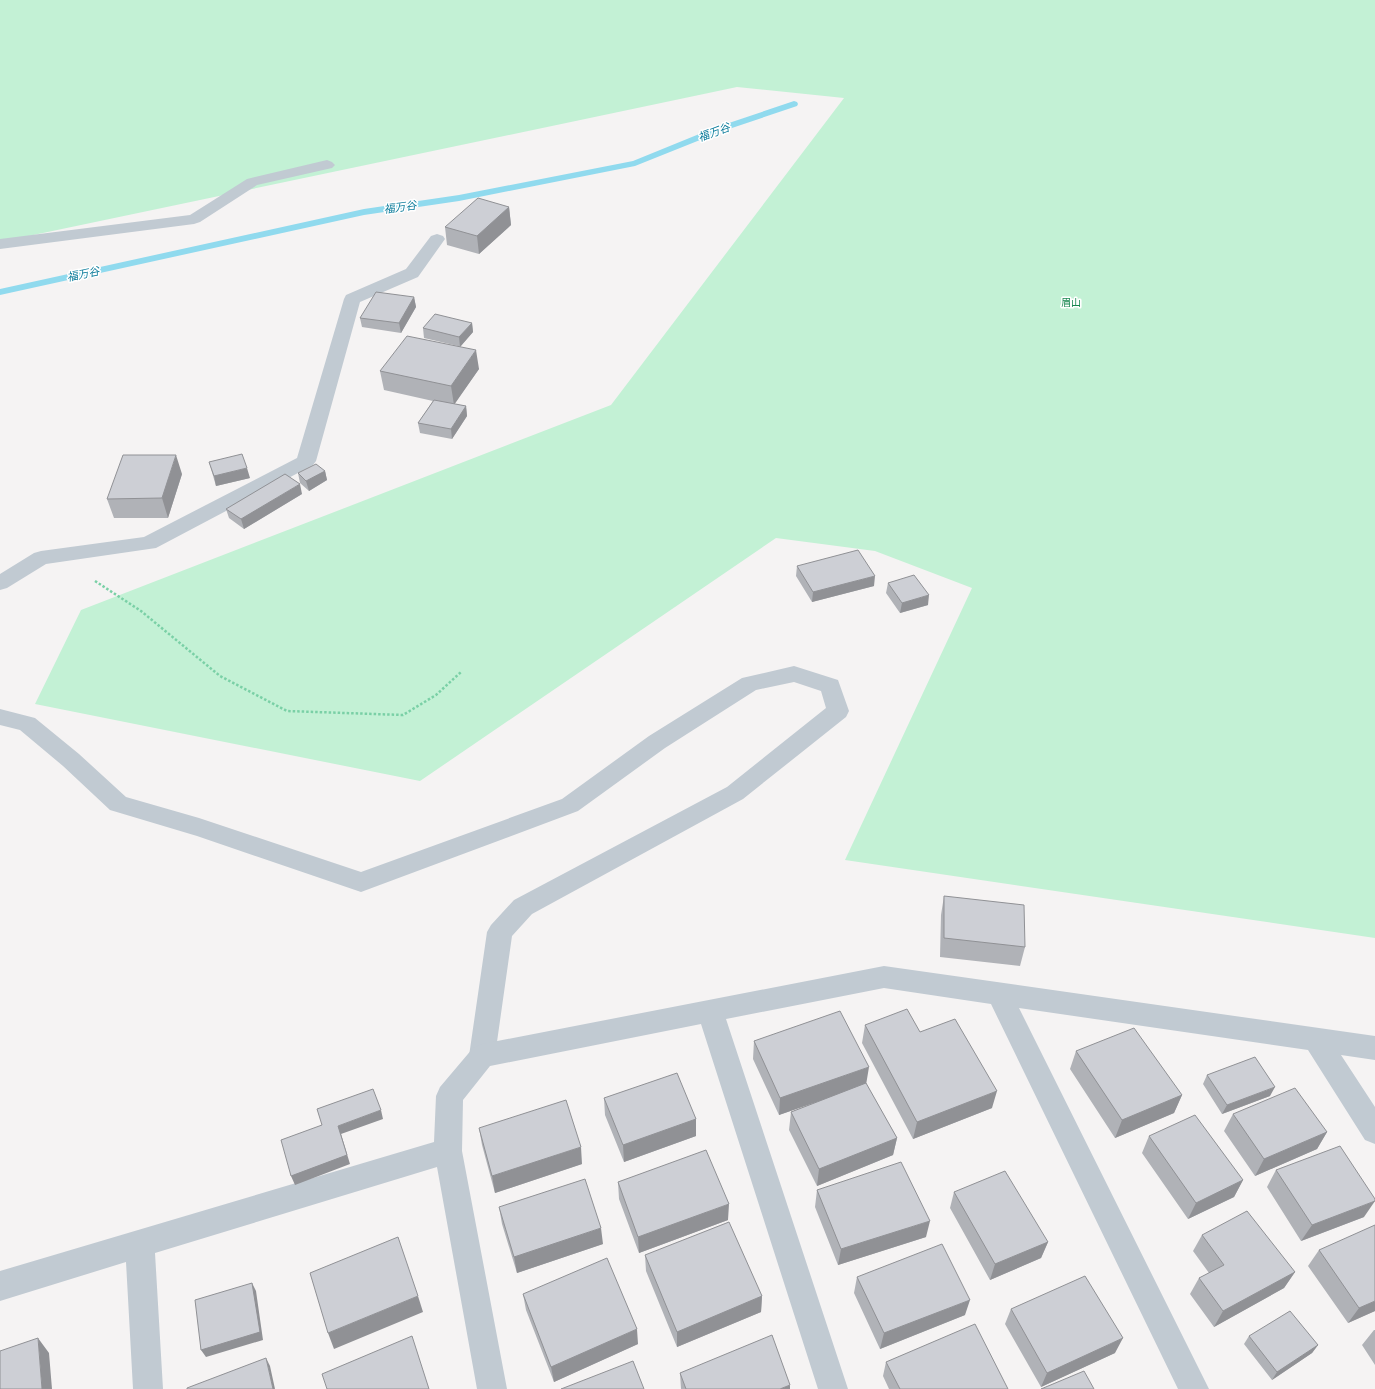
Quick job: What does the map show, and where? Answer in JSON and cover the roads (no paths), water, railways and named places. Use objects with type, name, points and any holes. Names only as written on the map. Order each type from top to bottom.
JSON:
[{"type":"street","points":[[0,244],[194,219],[252,182],[327,165]]},
{"type":"street","points":[[0,584],[41,558],[149,543],[306,461],[352,299],[412,273],[437,239]]},
{"type":"street","points":[[0,717],[27,724],[71,760],[118,804],[199,828],[361,882],[570,805],[657,742],[750,684],[794,674],[830,686],[838,711],[735,793],[524,908],[500,932],[482,1056],[450,1096],[448,1151],[492,1389]]},
{"type":"street","points":[[482,1056],[884,977],[1375,1048]]},
{"type":"street","points":[[999,993],[1194,1389]]},
{"type":"street","points":[[710,1011],[833,1389]]},
{"type":"street","points":[[1316,1039],[1375,1131]]},
{"type":"street","points":[[0,1286],[448,1151]]},
{"type":"street","points":[[140,1244],[148,1389]]},
{"type":"waterway","name":"福万谷","points":[[0,292],[364,212],[459,198],[635,163],[717,130],[794,104]]},
{"type":"park label","name":"眉山","points":[[1071,302]]}]
